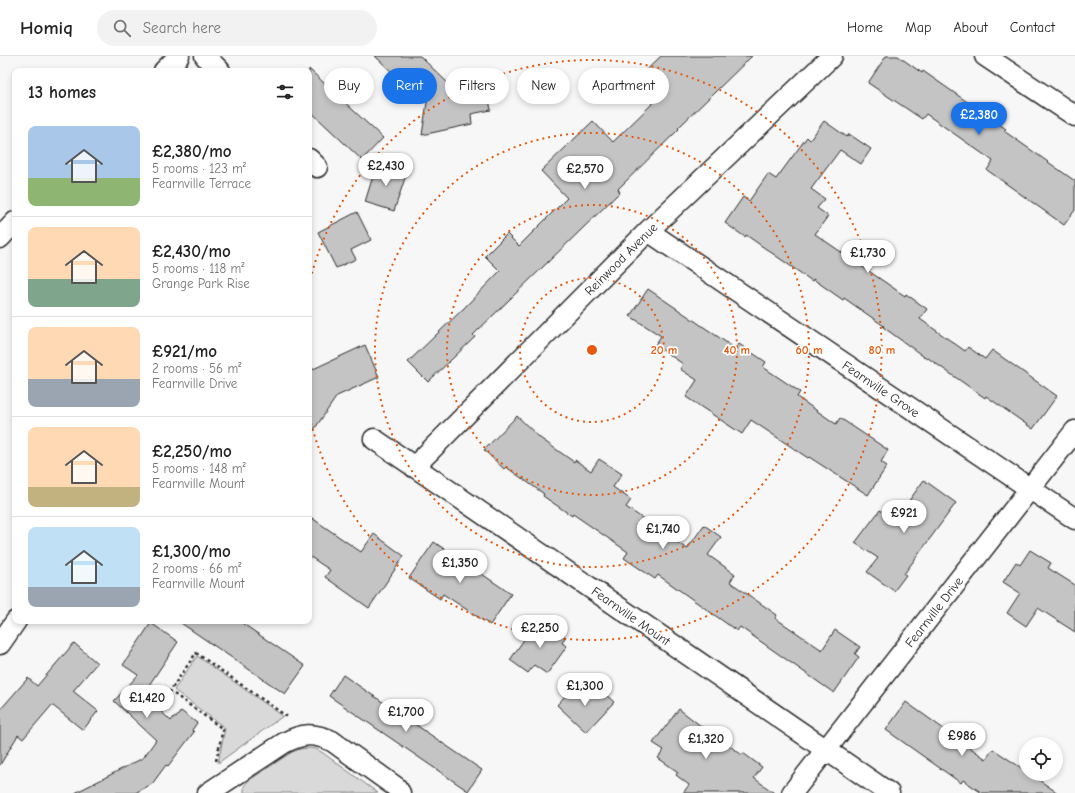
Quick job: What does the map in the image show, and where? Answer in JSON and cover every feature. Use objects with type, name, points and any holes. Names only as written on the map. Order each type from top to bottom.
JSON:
[{"type":"street","points":[[167,68],[179,56]]},
{"type":"street","points":[[205,56],[217,68]]},
{"type":"street","name":"Reinwood Avenue","points":[[414,467],[648,231],[832,56]]},
{"type":"street","points":[[984,56],[1075,116]]},
{"type":"street","points":[[0,238],[12,225]]},
{"type":"street","name":"Fearnville Grove","points":[[648,231],[1075,519]]},
{"type":"street","name":"Fearnville Drive","points":[[792,793],[1075,431]]},
{"type":"street","name":"Fearnville Mount","points":[[374,439],[889,793]]},
{"type":"street","points":[[0,644],[14,624]]},
{"type":"street","points":[[209,793],[284,743],[296,737],[308,735],[321,736],[332,742],[396,787],[400,793]]},
{"type":"path","points":[[209,793],[223,729],[170,691],[196,653],[285,714],[308,735]]},
{"type":"shaded area","points":[[197,656],[283,716],[218,763],[225,728],[174,690]]},
{"type":"shaded area","points":[[308,748],[316,749],[323,753],[378,793],[244,793],[244,786],[248,781],[292,752]]},
{"type":"building","points":[[375,56],[420,56],[432,68],[388,68]]},
{"type":"building","points":[[661,56],[752,56],[618,189],[620,192],[473,335],[475,337],[428,382],[408,362],[500,271],[485,256],[507,234],[519,246],[567,198],[541,171],[593,121],[613,142],[652,104],[669,104],[669,68],[649,68]]},
{"type":"building","points":[[886,56],[898,56],[922,73],[923,71],[1006,129],[1004,131],[1075,181],[1075,210],[1064,225],[987,170],[993,161],[926,114],[922,119],[868,83]]},
{"type":"building","points":[[312,72],[324,83],[324,104],[347,104],[383,138],[362,160],[312,113]]},
{"type":"building","points":[[437,72],[445,80],[445,104],[490,104],[491,110],[471,114],[472,124],[422,135],[427,104],[437,104]]},
{"type":"building","points":[[824,121],[847,137],[849,134],[871,149],[861,164],[840,150],[811,189],[825,199],[817,208],[828,216],[815,234],[905,296],[906,294],[927,309],[920,319],[965,351],[968,347],[985,359],[992,350],[1057,396],[1033,429],[986,396],[985,398],[928,358],[927,359],[844,298],[843,300],[813,279],[812,281],[746,235],[745,237],[725,223],[743,197],[749,201],[768,174],[776,179],[807,137],[810,140]]},
{"type":"building","points":[[377,163],[407,172],[394,211],[365,202]]},
{"type":"building","points":[[357,212],[371,240],[351,250],[356,259],[336,268],[318,232]]},
{"type":"building","points":[[648,289],[736,349],[739,344],[766,362],[763,367],[800,392],[797,397],[836,424],[840,418],[888,450],[881,462],[887,466],[868,495],[809,457],[808,458],[751,420],[742,434],[686,397],[697,380],[680,369],[683,364],[655,345],[661,336],[630,316]]},
{"type":"building","points":[[365,345],[379,377],[337,396],[312,433],[312,370]]},
{"type":"building","points":[[517,416],[540,438],[574,462],[575,460],[591,471],[599,459],[622,474],[613,487],[631,500],[626,507],[687,549],[704,525],[721,537],[708,555],[735,574],[730,582],[777,615],[775,618],[822,650],[835,630],[860,647],[855,654],[859,657],[834,693],[740,627],[737,631],[658,575],[655,579],[624,558],[628,552],[573,514],[572,516],[543,496],[544,494],[506,467],[504,469],[484,450]]},
{"type":"building","points":[[924,480],[956,503],[904,574],[906,575],[894,591],[867,572],[878,558],[855,543],[880,510],[895,520]]},
{"type":"building","points":[[312,518],[361,552],[374,534],[404,556],[369,608],[325,577],[330,570],[312,558]]},
{"type":"building","points":[[434,542],[511,594],[490,625],[443,594],[440,599],[409,578]]},
{"type":"building","points":[[1030,550],[1051,563],[1048,568],[1075,585],[1075,632],[1038,608],[1026,626],[1007,613],[1020,593],[1003,582],[1016,562],[1020,565]]},
{"type":"building","points":[[538,619],[565,637],[562,643],[567,646],[547,674],[534,665],[528,673],[510,660]]},
{"type":"building","points":[[150,624],[178,642],[143,694],[171,721],[174,717],[176,718],[181,711],[197,723],[192,730],[194,732],[152,784],[135,793],[75,793],[143,758],[156,740],[114,701],[138,675],[123,665]]},
{"type":"building","points":[[182,624],[243,624],[305,666],[285,694]]},
{"type":"building","points":[[74,643],[97,663],[73,691],[98,711],[83,730],[52,705],[23,739],[18,735],[0,765],[0,710],[28,678],[37,686]]},
{"type":"building","points":[[343,675],[482,770],[468,791],[329,696]]},
{"type":"building","points":[[574,686],[586,697],[596,686],[614,702],[586,732],[557,705]]},
{"type":"building","points":[[906,702],[986,759],[993,749],[1019,766],[1019,781],[1040,781],[1058,793],[982,793],[963,780],[961,783],[886,730]]},
{"type":"building","points":[[679,709],[706,730],[707,729],[742,755],[743,753],[762,767],[754,778],[774,793],[683,793],[689,785],[676,775],[678,772],[658,758],[664,750],[653,743]]}]
